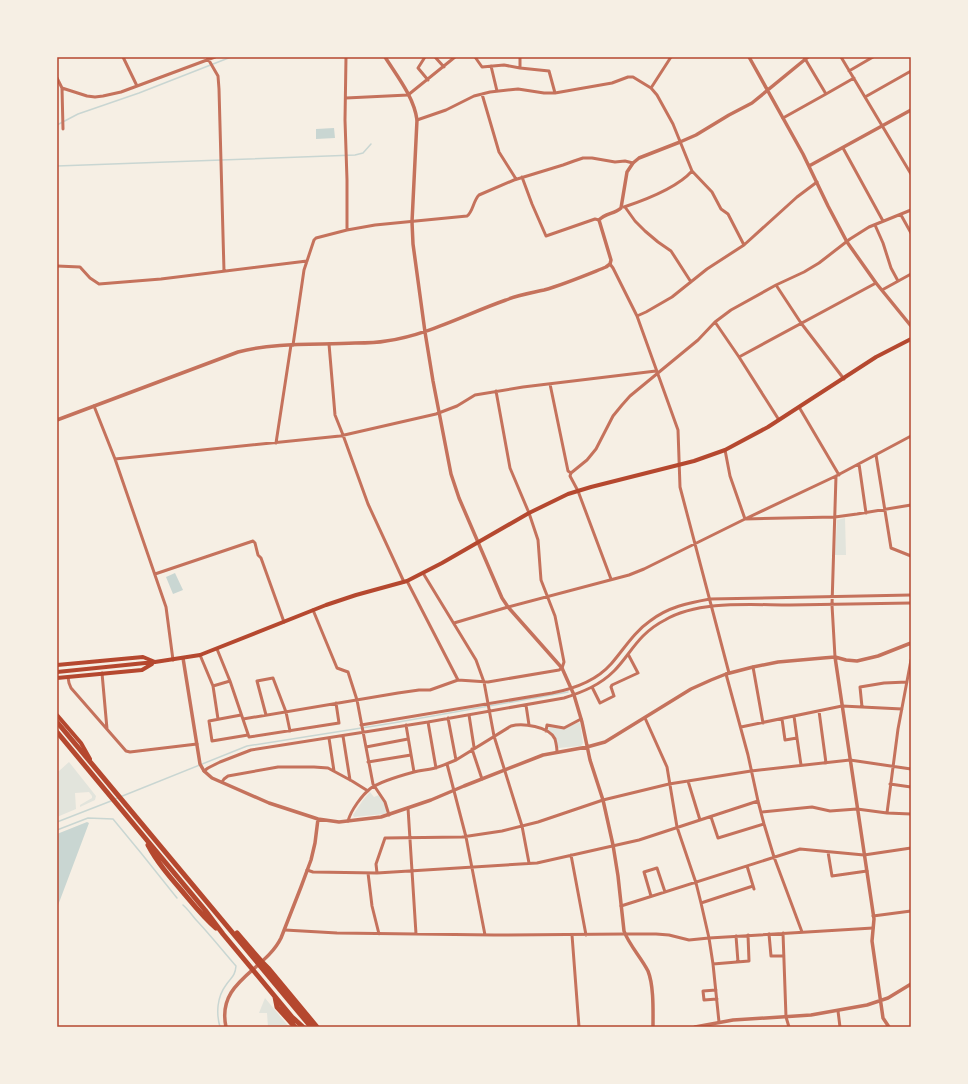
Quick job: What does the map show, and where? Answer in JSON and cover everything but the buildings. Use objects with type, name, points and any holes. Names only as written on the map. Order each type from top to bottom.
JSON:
[{"type":"highway","points":[[57,722],[225,924],[234,929],[311,1027]]},
{"type":"highway","points":[[57,732],[253,970],[303,1027]]},
{"type":"highway","points":[[260,963],[269,969],[317,1027]]},
{"type":"highway","points":[[274,994],[277,1006],[295,1027]]},
{"type":"main road","points":[[57,672],[173,660],[200,655],[313,610],[356,595],[405,581],[423,573],[529,513],[555,500],[578,491],[709,456],[744,441],[844,379],[876,357],[911,338]]},
{"type":"main road","points":[[57,665],[143,657],[155,662]]},
{"type":"main road","points":[[57,678],[142,670],[155,662]]},
{"type":"main road","points":[[57,714],[81,743],[97,770]]},
{"type":"street","points":[[124,57],[137,86]]},
{"type":"street","points":[[62,88],[95,97],[121,92],[208,58],[215,57]]},
{"type":"street","points":[[346,57],[347,230]]},
{"type":"street","points":[[385,57],[408,95],[416,113],[417,120],[412,222],[413,244],[425,332],[454,485],[458,498],[498,590],[508,607],[562,668],[574,695],[587,748],[604,800],[618,876],[625,934],[648,973],[651,987],[654,1027]]},
{"type":"street","points":[[425,57],[418,68],[428,80]]},
{"type":"street","points":[[435,57],[444,67]]},
{"type":"street","points":[[346,98],[408,95],[456,57]]},
{"type":"street","points":[[475,57],[482,67],[504,65],[549,71],[555,93]]},
{"type":"street","points":[[520,57],[520,68]]},
{"type":"street","points":[[651,88],[671,57]]},
{"type":"street","points":[[749,57],[809,166],[847,242],[876,283],[911,326]]},
{"type":"street","points":[[841,57],[911,174]]},
{"type":"street","points":[[849,70],[873,57]]},
{"type":"street","points":[[208,58],[218,76],[219,89],[224,271]]},
{"type":"street","points":[[691,282],[671,251],[634,221],[623,207],[626,176],[629,168],[633,163],[642,157],[696,135],[728,115],[752,103],[806,58],[826,94]]},
{"type":"street","points":[[491,66],[497,91]]},
{"type":"street","points":[[865,97],[911,71]]},
{"type":"street","points":[[417,120],[446,110],[474,96],[482,94],[518,89],[555,93],[612,83],[631,76],[651,88],[657,96],[668,115],[692,171],[712,192],[721,209],[728,214],[744,245]]},
{"type":"street","points":[[57,78],[62,88],[63,129]]},
{"type":"street","points":[[783,118],[854,78]]},
{"type":"street","points":[[482,94],[499,152],[516,179]]},
{"type":"street","points":[[809,166],[911,110]]},
{"type":"street","points":[[842,148],[883,222]]},
{"type":"street","points":[[276,443],[304,270],[316,238],[375,225],[467,216],[470,214],[475,199],[479,195],[493,188],[522,177],[583,158],[633,163]]},
{"type":"street","points":[[522,177],[546,236],[595,219],[599,220],[602,217],[619,211],[623,207],[674,186],[687,177],[692,171]]},
{"type":"street","points":[[637,316],[672,297],[707,269],[744,245],[797,197],[817,182]]},
{"type":"street","points":[[571,473],[587,460],[596,449],[613,416],[630,396],[656,372],[698,340],[715,322],[731,310],[820,263],[847,242],[874,225],[911,210]]},
{"type":"street","points":[[901,215],[911,233]]},
{"type":"street","points":[[57,420],[238,352],[260,347],[386,342],[425,332],[509,298],[544,290],[558,285],[606,267],[610,264],[610,255],[599,220]]},
{"type":"street","points":[[874,225],[883,243],[891,268],[898,281]]},
{"type":"street","points":[[57,266],[80,267],[90,278],[99,284],[161,279],[307,261]]},
{"type":"street","points":[[610,264],[614,268],[637,316],[678,430],[680,487],[712,606],[740,727],[752,771],[760,812],[774,857],[802,932]]},
{"type":"street","points":[[882,290],[911,274]]},
{"type":"street","points":[[739,357],[876,283]]},
{"type":"street","points":[[776,285],[801,323],[844,379]]},
{"type":"street","points":[[715,322],[779,420]]},
{"type":"street","points":[[329,344],[335,415],[368,504],[405,581],[458,680]]},
{"type":"street","points":[[115,459],[343,435],[421,418],[457,406],[475,394],[656,372]]},
{"type":"street","points":[[550,384],[568,471],[571,473],[570,476],[578,491],[611,579]]},
{"type":"street","points":[[336,703],[339,723],[249,737],[248,735],[212,741],[209,720],[266,715],[336,703],[419,690],[430,690],[458,680],[484,682],[559,670],[562,668],[564,662],[558,631],[548,596],[541,580],[538,540],[529,513],[510,468],[496,391]]},
{"type":"street","points":[[94,406],[115,459],[166,606],[173,660]]},
{"type":"street","points":[[799,407],[838,476],[832,597],[835,657],[873,916],[872,941],[880,1001],[883,1018],[889,1027]]},
{"type":"street","points":[[454,623],[548,596],[630,575],[838,476],[911,436]]},
{"type":"street","points":[[725,450],[730,476],[745,519]]},
{"type":"street","points":[[876,455],[891,548],[911,556]]},
{"type":"street","points":[[859,464],[866,513]]},
{"type":"street","points":[[745,519],[835,517],[911,505]]},
{"type":"street","points":[[155,574],[253,542],[255,543],[258,555],[261,558],[284,622]]},
{"type":"street","points":[[423,573],[476,660],[484,682],[494,736],[522,826],[529,863]]},
{"type":"street","points":[[204,771],[220,762],[251,750],[343,736],[362,728],[571,689],[591,680],[602,672],[610,665],[640,629],[659,614],[684,604],[710,599],[911,595]]},
{"type":"street","points":[[362,728],[428,722],[574,695],[602,681],[614,671],[644,635],[664,620],[681,613],[712,606],[733,605],[911,603]]},
{"type":"street","points":[[313,610],[336,668],[348,672],[357,700],[373,784],[385,802],[389,815]]},
{"type":"street","points":[[183,658],[201,766],[204,771],[212,778],[269,803],[318,819],[336,822],[389,815],[431,800],[543,755],[587,748],[605,742],[691,689],[728,674],[778,662],[835,657],[857,661],[878,656],[911,643]]},
{"type":"street","points":[[217,649],[248,735]]},
{"type":"street","points":[[592,687],[600,703],[614,696],[611,687],[612,685],[638,673],[628,654]]},
{"type":"street","points":[[200,655],[213,686],[218,719]]},
{"type":"street","points":[[887,813],[892,767],[911,660]]},
{"type":"street","points":[[753,667],[764,723]]},
{"type":"street","points":[[102,673],[107,729]]},
{"type":"street","points":[[68,677],[71,688],[123,749],[130,752],[197,744]]},
{"type":"street","points":[[266,715],[257,681],[273,678],[286,712],[290,731]]},
{"type":"street","points":[[213,686],[230,682]]},
{"type":"street","points":[[862,707],[860,687],[884,683],[907,682]]},
{"type":"street","points":[[526,705],[529,726]]},
{"type":"street","points":[[740,727],[842,706],[902,709]]},
{"type":"street","points":[[819,711],[826,763]]},
{"type":"street","points":[[469,715],[473,748],[482,779]]},
{"type":"street","points":[[794,716],[801,765]]},
{"type":"street","points":[[448,718],[456,760]]},
{"type":"street","points":[[645,718],[666,766],[677,827],[696,883],[701,903],[713,964],[719,1022]]},
{"type":"street","points":[[546,731],[547,725],[564,728],[581,719]]},
{"type":"street","points":[[782,719],[785,740],[797,738]]},
{"type":"street","points":[[428,722],[436,768]]},
{"type":"street","points":[[406,725],[414,772]]},
{"type":"street","points":[[348,821],[355,806],[374,786],[414,772],[436,768],[447,764],[511,726],[534,726],[546,731],[555,739],[558,752]]},
{"type":"street","points":[[343,736],[350,780]]},
{"type":"street","points":[[329,738],[334,771]]},
{"type":"street","points":[[366,747],[408,739]]},
{"type":"street","points":[[368,762],[411,755]]},
{"type":"street","points":[[377,873],[376,864],[385,838],[466,837],[522,826],[604,800],[669,784],[752,771],[850,760],[911,770]]},
{"type":"street","points":[[447,764],[466,837],[484,935]]},
{"type":"street","points":[[222,782],[228,776],[278,767],[314,767],[328,768],[368,791]]},
{"type":"street","points":[[688,781],[700,820]]},
{"type":"street","points":[[890,784],[911,787]]},
{"type":"street","points":[[307,870],[313,872],[377,873],[536,862],[639,840],[758,801]]},
{"type":"street","points":[[760,812],[812,807],[830,811],[857,809],[887,813],[911,814]]},
{"type":"street","points":[[408,808],[416,934]]},
{"type":"street","points":[[711,817],[718,838],[764,824]]},
{"type":"street","points":[[226,1027],[225,1013],[230,995],[236,984],[253,970],[278,945],[285,930],[307,870],[315,843],[318,819]]},
{"type":"street","points":[[621,906],[800,849],[864,855],[911,848]]},
{"type":"street","points":[[828,852],[832,876],[866,871]]},
{"type":"street","points":[[571,855],[586,935]]},
{"type":"street","points":[[701,903],[754,887],[747,866]]},
{"type":"street","points":[[651,896],[644,872],[658,868],[665,892]]},
{"type":"street","points":[[368,873],[372,906],[379,934]]},
{"type":"street","points":[[873,916],[911,911]]},
{"type":"street","points":[[285,930],[379,934],[669,935],[689,940],[873,928]]},
{"type":"street","points":[[783,933],[786,1017],[789,1027]]},
{"type":"street","points":[[769,934],[771,956],[784,956]]},
{"type":"street","points":[[572,935],[578,1027]]},
{"type":"street","points":[[713,964],[749,961],[748,935]]},
{"type":"street","points":[[736,936],[738,962]]},
{"type":"street","points":[[695,1027],[719,1022],[811,1016],[838,1011],[880,1001],[911,984]]},
{"type":"street","points":[[716,990],[703,991],[704,1000],[717,999]]},
{"type":"street","points":[[838,1011],[840,1027]]},
{"type":"shaded area","points":[[334,128],[335,138],[316,139],[316,129]]},
{"type":"shaded area","points":[[845,518],[846,555],[835,555],[837,520]]},
{"type":"shaded area","points":[[175,573],[183,590],[173,594],[166,577]]},
{"type":"shaded area","points":[[578,722],[580,723],[583,743],[581,746],[558,748],[553,735],[547,730],[548,728],[564,729]]},
{"type":"shaded area","points":[[69,762],[96,796],[95,800],[80,807],[80,805],[92,798],[92,796],[89,792],[75,793],[76,809],[57,817],[57,771]]},
{"type":"shaded area","points":[[370,792],[374,797],[379,795],[384,802],[387,812],[384,814],[354,817],[353,815]]},
{"type":"shaded area","points":[[87,822],[89,823],[57,908],[57,834]]},
{"type":"shaded area","points":[[265,998],[289,1027],[268,1027],[267,1013],[259,1013]]},
{"type":"waterway","points":[[57,125],[78,114],[139,93],[231,57]]},
{"type":"waterway","points":[[57,166],[355,155],[363,153],[371,144]]},
{"type":"waterway","points":[[115,799],[247,746],[393,723],[568,692]]},
{"type":"waterway","points":[[57,822],[111,801]]},
{"type":"waterway","points":[[57,830],[88,818],[113,819],[177,898]]},
{"type":"waterway","points":[[183,905],[236,966],[234,975],[223,990],[219,1000],[218,1016],[220,1027]]}]
